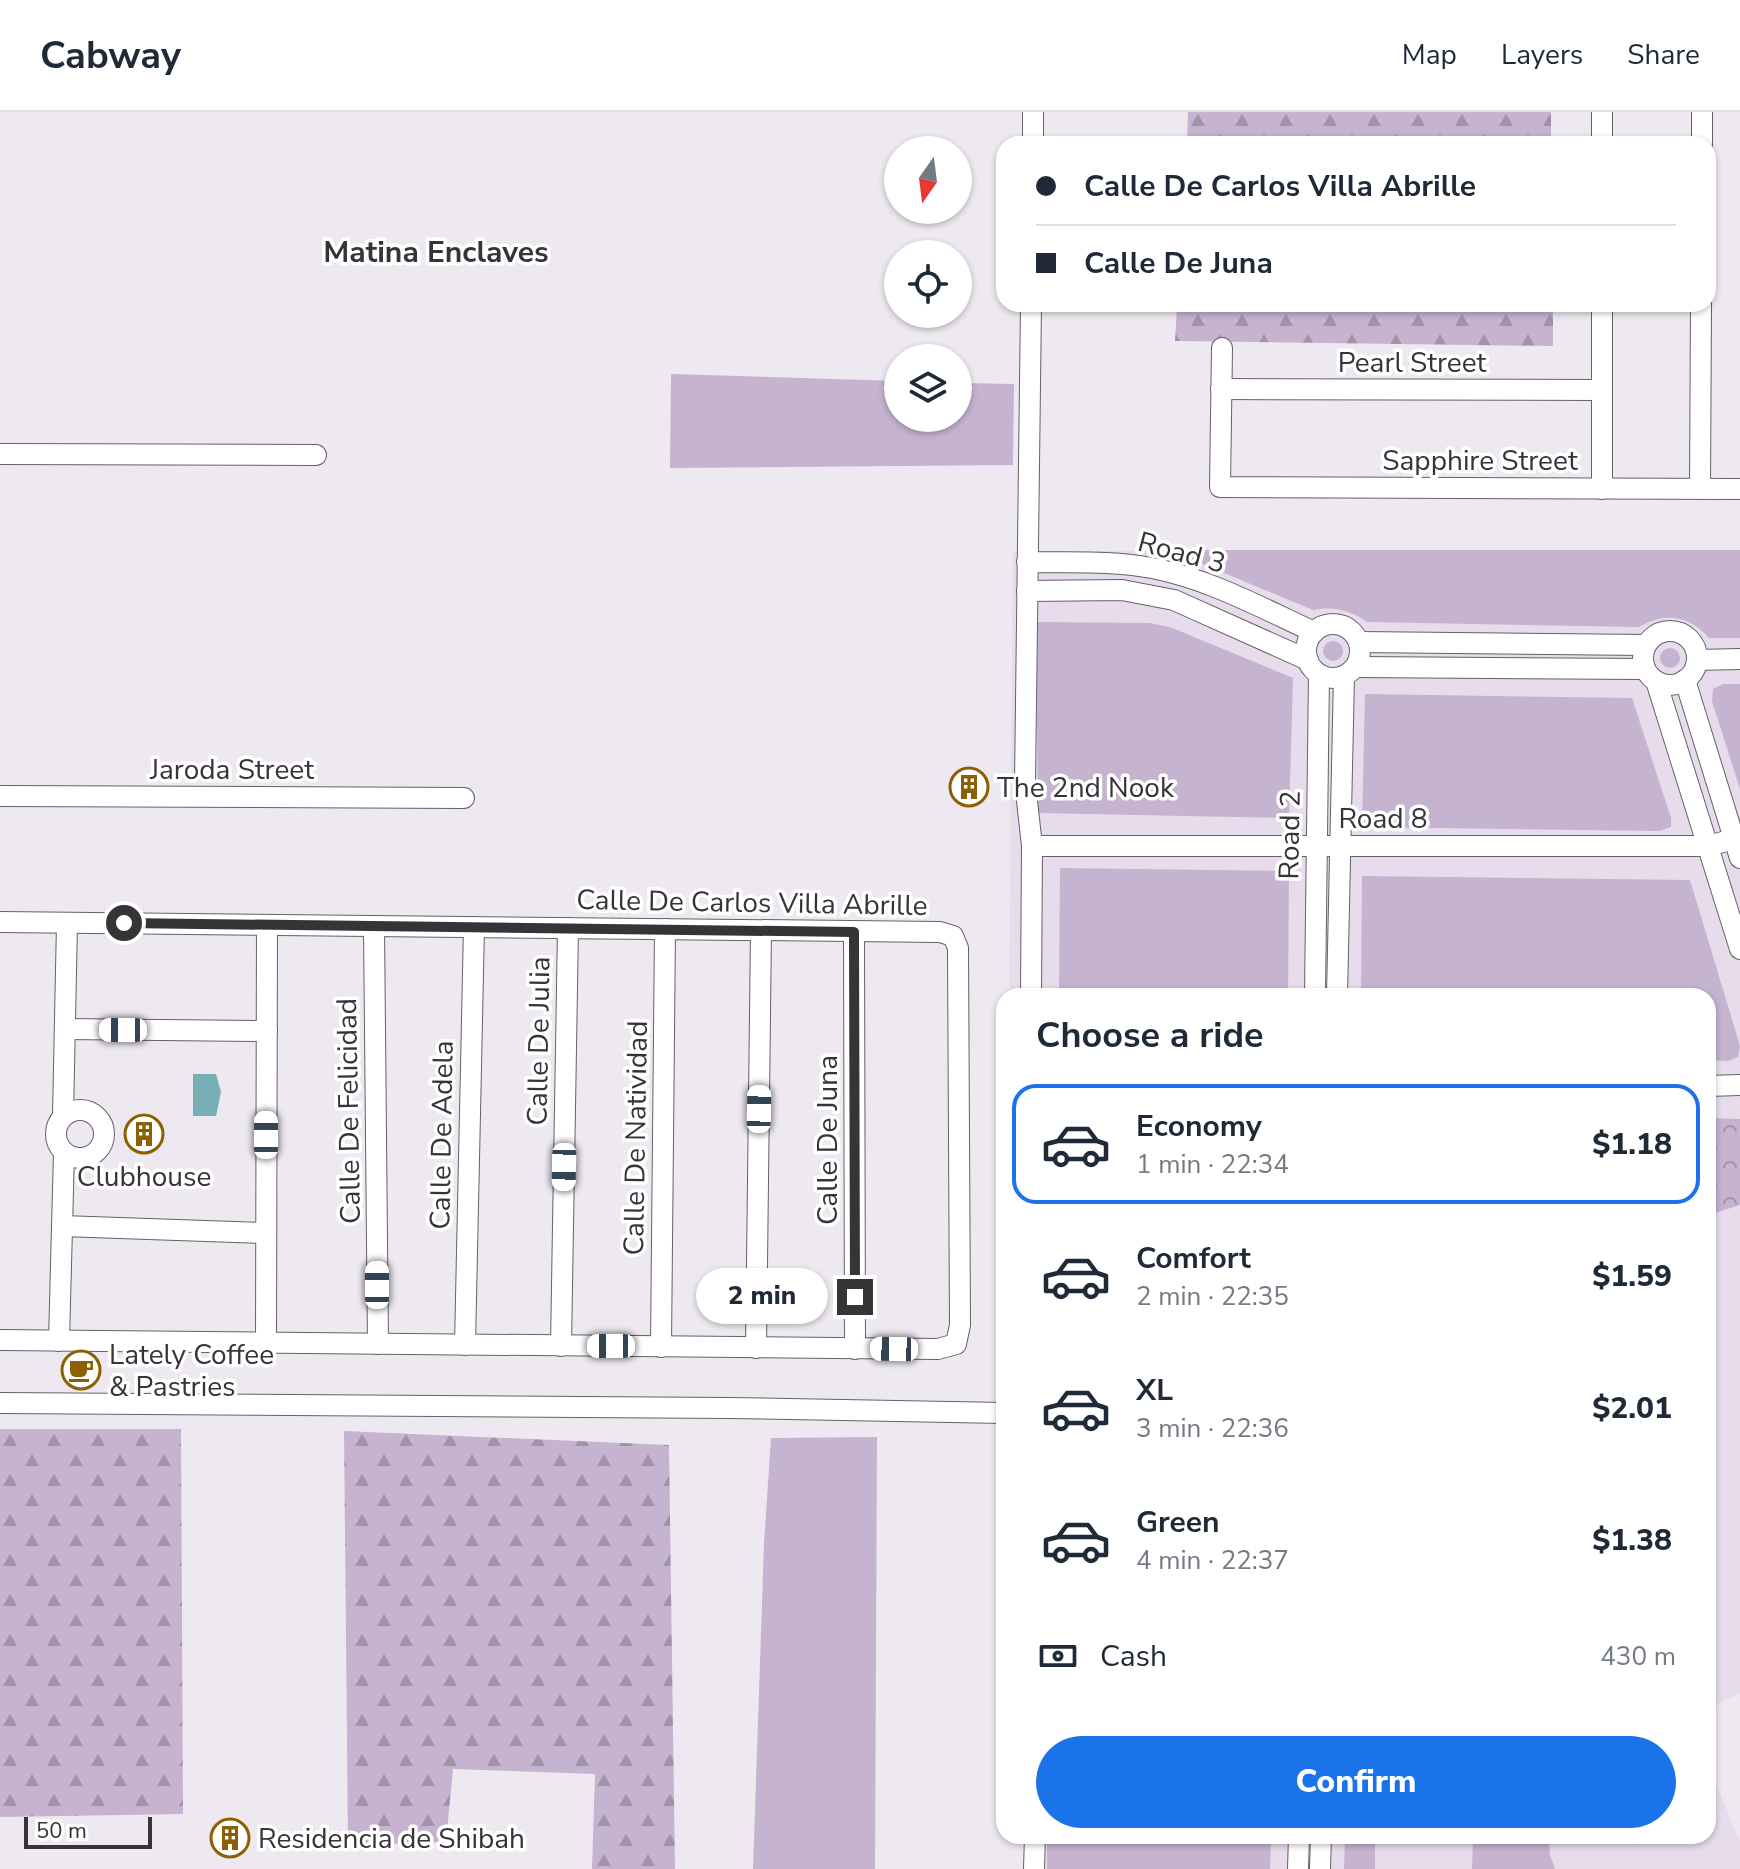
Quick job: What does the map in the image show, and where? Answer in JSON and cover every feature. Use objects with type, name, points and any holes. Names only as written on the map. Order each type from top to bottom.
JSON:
[{"type":"street","points":[[1033,112],[1033,136]]},
{"type":"street","points":[[1602,112],[1602,136]]},
{"type":"street","points":[[1702,112],[1702,136]]},
{"type":"street","points":[[1031,312],[1025,783],[1032,846],[1031,988]]},
{"type":"street","points":[[1602,312],[1602,489]]},
{"type":"street","points":[[1700,489],[1701,312]]},
{"type":"street","points":[[1221,389],[1222,348]]},
{"type":"street","name":"Pearl Street","points":[[1221,389],[1602,390]]},
{"type":"street","name":"Sapphire Street","points":[[1221,389],[1220,487],[1740,489]]},
{"type":"street","points":[[0,454],[316,455]]},
{"type":"street","name":"Road 3","points":[[1027,562],[1124,564],[1179,574],[1216,587],[1314,632]]},
{"type":"street","name":"Road 3","points":[[1027,591],[1122,590],[1174,600],[1314,667]]},
{"type":"street","points":[[1350,671],[1360,651],[1355,635],[1343,626],[1328,625],[1314,632],[1307,645],[1314,667],[1331,678],[1350,671],[1651,675],[1671,685],[1691,675],[1697,660],[1688,638],[1674,631],[1658,634],[1643,652],[1651,675],[1708,846],[1740,949]]},
{"type":"street","points":[[1359,642],[1646,645]]},
{"type":"street","points":[[1697,660],[1740,659]]},
{"type":"street","name":"Road 2","points":[[1314,667],[1315,988]]},
{"type":"street","name":"Road 2","points":[[1337,988],[1340,846],[1350,671]]},
{"type":"street","points":[[1685,680],[1737,848]]},
{"type":"street","name":"Jaroda Street","points":[[0,796],[464,798]]},
{"type":"street","name":"Road 8","points":[[1032,846],[1737,848]]},
{"type":"street","name":"Calle De Carlos Villa Abrille","points":[[0,922],[940,932],[953,936],[957,941],[960,1325],[956,1344],[947,1348],[0,1340]]},
{"type":"street","points":[[59,1341],[64,1152],[56,1129],[63,1116],[67,923]]},
{"type":"street","points":[[266,1343],[267,925]]},
{"type":"street","name":"Calle De Felicidad","points":[[374,926],[378,1344]]},
{"type":"street","name":"Calle De Adela","points":[[465,1345],[474,927]]},
{"type":"street","name":"Calle De Julia","points":[[561,1346],[568,928]]},
{"type":"street","name":"Calle De Natividad","points":[[661,1347],[665,929]]},
{"type":"street","points":[[756,1348],[761,931]]},
{"type":"street","name":"Calle De Juna","points":[[854,932],[855,1349]]},
{"type":"street","points":[[65,1029],[267,1031]]},
{"type":"street","points":[[1716,1086],[1740,1085]]},
{"type":"street","points":[[63,1116],[76,1110],[91,1112],[102,1122],[104,1129],[102,1144],[93,1155],[78,1158],[64,1152]]},
{"type":"street","points":[[62,1226],[266,1233]]},
{"type":"street","points":[[0,1403],[996,1413]]},
{"type":"street","points":[[1034,1869],[1035,1844]]},
{"type":"street","points":[[1298,1869],[1299,1844]]},
{"type":"street","points":[[1320,1869],[1321,1844]]},
{"type":"shaded area","points":[[1740,550],[1740,1693],[1716,1705],[1716,988],[1009,988],[1013,551]]},
{"type":"shaded area","points":[[1716,1784],[1740,1842],[1740,1869],[1023,1869],[1024,1844],[1716,1844]]},
{"type":"green space","points":[[1188,112],[1551,112],[1551,136],[1187,136]]},
{"type":"green space","points":[[1177,312],[1553,312],[1553,346],[1175,341]]},
{"type":"green space","points":[[671,374],[884,381],[884,432],[972,432],[972,383],[1014,384],[1013,465],[670,468]]},
{"type":"green space","points":[[1169,550],[1740,550],[1740,638],[1709,638],[1693,624],[1676,618],[1658,619],[1639,627],[1367,622],[1342,610],[1313,610]]},
{"type":"green space","points":[[1036,622],[1150,623],[1170,627],[1293,678],[1289,818],[1038,813]]},
{"type":"green space","points":[[1333,641],[1340,644],[1343,651],[1340,658],[1333,661],[1326,658],[1323,651],[1326,644]]},
{"type":"green space","points":[[1670,648],[1677,651],[1680,658],[1677,665],[1670,668],[1663,665],[1660,658],[1663,651]]},
{"type":"green space","points":[[1723,684],[1740,684],[1740,789],[1712,701],[1713,689]]},
{"type":"green space","points":[[1365,694],[1632,698],[1671,818],[1671,827],[1659,831],[1362,827]]},
{"type":"green space","points":[[1060,868],[1289,871],[1288,988],[1059,988]]},
{"type":"green space","points":[[1362,876],[1690,880],[1740,1046],[1738,1057],[1728,1061],[1716,1060],[1716,988],[1361,988]]},
{"type":"green space","points":[[1716,1118],[1740,1119],[1740,1205],[1716,1212]]},
{"type":"green space","points":[[0,1429],[181,1429],[183,1814],[0,1817]]},
{"type":"green space","points":[[344,1431],[669,1445],[675,1869],[592,1869],[595,1774],[453,1769],[446,1842],[348,1845]]},
{"type":"green space","points":[[877,1437],[875,1869],[753,1869],[764,1544],[771,1438]]},
{"type":"green space","points":[[1047,1844],[1271,1844],[1270,1869],[1047,1869]]},
{"type":"green space","points":[[1345,1844],[1375,1844],[1375,1869],[1344,1869]]},
{"type":"green space","points":[[1473,1844],[1549,1844],[1555,1869],[1472,1869]]},
{"type":"water","points":[[193,1074],[216,1074],[221,1092],[216,1116],[193,1116]]},
{"type":"place","name":"The 2nd Nook","points":[[969,787]]},
{"type":"place","name":"Clubhouse","points":[[144,1134]]},
{"type":"place","name":"Lately Coffee & Pastries","points":[[81,1370]]},
{"type":"place","name":"Residencia de Shibah","points":[[230,1838]]},
{"type":"district","name":"Matina Enclaves","points":[[436,252]]},
{"type":"route","points":[[124,923],[854,932],[855,1297]]}]
